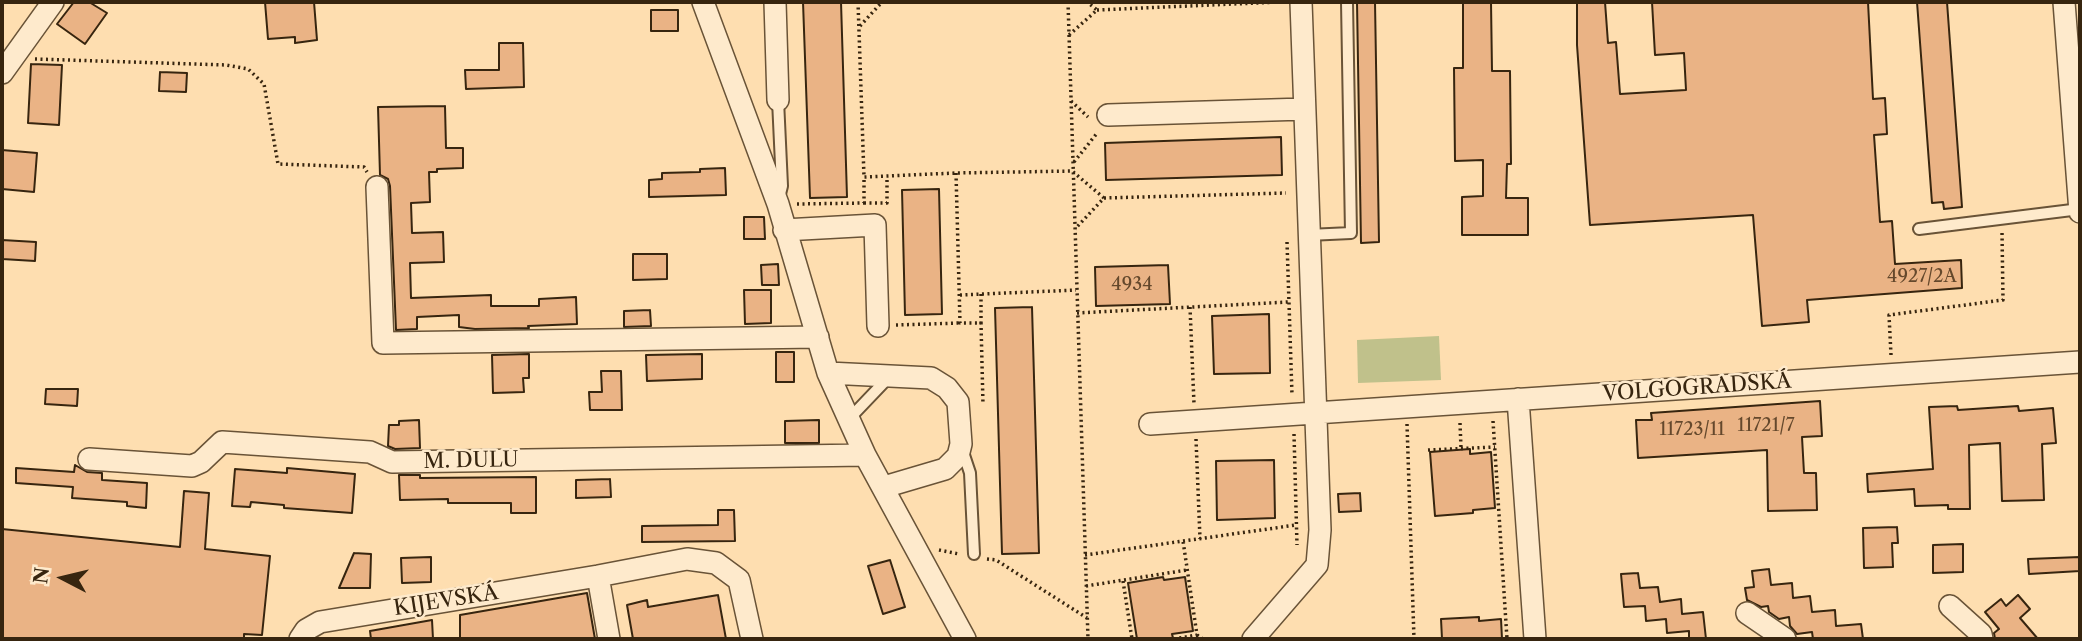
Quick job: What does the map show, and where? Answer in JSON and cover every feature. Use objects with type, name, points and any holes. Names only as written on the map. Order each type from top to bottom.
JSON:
[{"type":"street","points":[[7,65],[53,2]]},
{"type":"street","points":[[703,2],[778,204],[828,373],[865,455],[965,639]]},
{"type":"street","points":[[775,2],[778,100]]},
{"type":"street","points":[[1253,639],[1317,565],[1320,530],[1301,2]]},
{"type":"street","points":[[2064,2],[2080,210]]},
{"type":"street","points":[[1100,121],[1304,108]]},
{"type":"street","points":[[377,187],[383,342],[818,337]]},
{"type":"street","points":[[784,230],[875,225],[878,326]]},
{"type":"street","name":"VOLGOGRADSKÁ","points":[[1150,424],[2080,362]]},
{"type":"street","points":[[828,373],[931,378],[947,387],[958,402],[961,444],[958,456],[945,469],[884,487]]},
{"type":"street","points":[[1518,400],[1535,639]]},
{"type":"street","name":"M. DULU","points":[[89,459],[192,466],[201,463],[222,442],[370,452],[392,462],[865,455]]},
{"type":"street","name":"KIJEVSKÁ","points":[[300,639],[306,630],[320,622],[687,559],[716,563],[739,580],[752,639]]},
{"type":"street","points":[[598,576],[609,639]]},
{"type":"street","points":[[1950,606],[1981,634],[1982,639]]},
{"type":"street","points":[[1746,614],[1785,639]]},
{"type":"lane","points":[[1308,234],[1351,233],[1347,2]]},
{"type":"lane","points":[[778,100],[782,186],[778,204]]},
{"type":"lane","points":[[1919,229],[2080,210]]},
{"type":"lane","points":[[848,420],[890,376]]},
{"type":"lane","points":[[961,444],[970,472],[972,556]]},
{"type":"path","points":[[858,2],[864,203]]},
{"type":"path","points":[[858,28],[882,2]]},
{"type":"path","points":[[1068,2],[1088,639]]},
{"type":"path","points":[[1087,2],[1097,10]]},
{"type":"path","points":[[1069,35],[1097,10],[1279,2]]},
{"type":"path","points":[[7,65],[226,65],[248,69],[264,84],[278,164],[363,167],[377,187]]},
{"type":"path","points":[[1071,100],[1100,121],[1072,163]]},
{"type":"path","points":[[864,177],[1072,171],[1104,198],[1286,193]]},
{"type":"path","points":[[956,173],[960,323]]},
{"type":"path","points":[[778,204],[887,203],[887,176]]},
{"type":"path","points":[[1074,230],[1104,198]]},
{"type":"path","points":[[1892,375],[1889,315],[2003,300],[2002,220]]},
{"type":"path","points":[[960,295],[1076,289]]},
{"type":"path","points":[[981,294],[983,405]]},
{"type":"path","points":[[1077,313],[1289,302]]},
{"type":"path","points":[[878,326],[981,323]]},
{"type":"path","points":[[1492,401],[1507,639]]},
{"type":"path","points":[[1458,403],[1461,448]]},
{"type":"path","points":[[1407,407],[1413,639]]},
{"type":"path","points":[[1428,450],[1494,447]]},
{"type":"path","points":[[1085,555],[1296,525]]},
{"type":"path","points":[[1182,541],[1197,635]]},
{"type":"path","points":[[915,546],[996,561]]},
{"type":"path","points":[[988,551],[996,561],[1087,618]]},
{"type":"path","points":[[1086,586],[1187,570]]},
{"type":"path","points":[[1123,581],[1132,639]]},
{"type":"path","points":[[1174,639],[1197,635],[1203,639]]},
{"type":"green space","points":[[1439,336],[1441,380],[1358,383],[1357,340]]},
{"type":"building","points":[[74,2],[89,2],[107,13],[85,44],[57,24]]},
{"type":"building","points":[[265,2],[314,2],[317,40],[295,43],[295,37],[268,39]]},
{"type":"building","points":[[803,2],[841,2],[847,197],[810,198]]},
{"type":"building","points":[[1357,2],[1375,2],[1379,242],[1361,243]]},
{"type":"building","points":[[1463,2],[1491,2],[1492,71],[1510,71],[1511,164],[1507,164],[1506,198],[1528,198],[1528,235],[1462,235],[1462,197],[1483,196],[1483,160],[1455,161],[1454,68],[1463,68]]},
{"type":"building","points":[[1577,2],[1605,2],[1608,43],[1616,42],[1620,94],[1686,90],[1684,53],[1655,55],[1652,2],[1868,2],[1873,99],[1885,98],[1887,134],[1874,135],[1880,222],[1892,221],[1895,264],[1961,260],[1962,288],[1807,300],[1809,322],[1762,326],[1753,215],[1590,225],[1577,45]]},
{"type":"building","points":[[1917,2],[1947,2],[1962,207],[1944,209],[1943,202],[1932,203]]},
{"type":"building","points":[[651,10],[678,10],[678,31],[651,31]]},
{"type":"building","points":[[499,43],[523,43],[524,87],[466,89],[465,70],[499,70]]},
{"type":"building","points":[[31,64],[62,65],[59,125],[28,123]]},
{"type":"building","points":[[160,72],[187,73],[186,92],[159,91]]},
{"type":"building","points":[[445,106],[446,148],[463,148],[463,168],[429,172],[430,202],[411,203],[412,233],[443,232],[444,262],[410,263],[411,298],[491,295],[491,306],[539,306],[539,299],[576,297],[577,324],[475,329],[459,327],[459,315],[417,317],[417,329],[396,330],[390,186],[388,179],[380,175],[378,107]]},
{"type":"building","points":[[1281,137],[1282,175],[1106,180],[1105,143]]},
{"type":"building","points":[[2,150],[37,153],[34,192],[2,189]]},
{"type":"building","points":[[725,168],[726,195],[649,197],[649,180],[662,179],[662,173]]},
{"type":"building","points":[[939,189],[942,314],[905,315],[902,190]]},
{"type":"building","points":[[744,217],[764,217],[765,239],[744,239]]},
{"type":"building","points":[[2,240],[36,242],[35,261],[2,259]]},
{"type":"building","points":[[633,254],[667,254],[667,279],[633,280]]},
{"type":"building","points":[[778,264],[779,285],[762,285],[761,265]]},
{"type":"building","points":[[1168,265],[1170,304],[1096,306],[1095,267]]},
{"type":"building","points":[[744,290],[771,290],[771,323],[745,324]]},
{"type":"building","points":[[1032,307],[1039,553],[1002,554],[995,308]]},
{"type":"building","points":[[650,310],[651,326],[624,327],[624,311]]},
{"type":"building","points":[[1269,314],[1270,373],[1214,374],[1212,316]]},
{"type":"building","points":[[776,352],[794,352],[794,382],[776,382]]},
{"type":"building","points":[[529,354],[529,378],[523,378],[524,392],[493,393],[492,355]]},
{"type":"building","points":[[702,354],[702,379],[647,381],[646,355]]},
{"type":"building","points":[[601,371],[621,371],[622,410],[590,410],[589,392],[602,392]]},
{"type":"building","points":[[46,389],[78,389],[77,406],[45,404]]},
{"type":"building","points":[[1820,401],[1822,436],[1802,437],[1804,473],[1816,473],[1817,510],[1768,511],[1767,450],[1638,458],[1636,420],[1652,420],[1651,413]]},
{"type":"building","points":[[1957,406],[1958,410],[2018,406],[2019,411],[2053,408],[2056,443],[2042,444],[2044,500],[2002,501],[2000,443],[1969,445],[1970,509],[1948,509],[1948,505],[1915,506],[1914,489],[1868,492],[1867,474],[1933,469],[1929,407]]},
{"type":"building","points":[[419,420],[420,448],[395,449],[388,446],[389,425],[399,425],[399,421]]},
{"type":"building","points":[[819,420],[819,443],[785,443],[785,421]]},
{"type":"building","points":[[1470,449],[1470,454],[1491,452],[1495,508],[1435,516],[1430,452]]},
{"type":"building","points":[[1274,460],[1275,518],[1217,520],[1216,461]]},
{"type":"building","points":[[75,465],[87,472],[102,473],[102,480],[147,483],[146,508],[127,506],[127,502],[72,498],[73,487],[16,483],[16,468],[74,472]]},
{"type":"building","points":[[287,468],[355,474],[352,513],[284,508],[284,505],[251,502],[250,507],[232,506],[235,469],[287,473]]},
{"type":"building","points":[[399,475],[420,475],[420,478],[536,477],[536,513],[511,513],[511,503],[448,503],[448,499],[400,500]]},
{"type":"building","points":[[610,479],[611,497],[576,498],[576,480]]},
{"type":"building","points":[[184,491],[209,493],[205,549],[270,556],[262,635],[244,634],[244,639],[2,639],[2,529],[180,547]]},
{"type":"building","points":[[1360,493],[1361,511],[1339,512],[1338,494]]},
{"type":"building","points":[[718,510],[734,510],[735,541],[642,542],[642,526],[718,525]]},
{"type":"building","points":[[1897,527],[1898,543],[1892,543],[1893,567],[1864,568],[1863,528]]},
{"type":"building","points":[[1963,544],[1963,572],[1933,573],[1933,545]]},
{"type":"building","points":[[354,553],[371,554],[370,588],[339,588]]},
{"type":"building","points":[[431,557],[431,582],[402,583],[401,558]]},
{"type":"building","points":[[2080,557],[2080,571],[2029,574],[2028,559]]},
{"type":"building","points":[[890,560],[905,607],[883,614],[868,566]]},
{"type":"building","points":[[1769,569],[1771,585],[1792,583],[1793,598],[1810,596],[1812,612],[1835,610],[1836,626],[1861,624],[1863,639],[1813,639],[1812,632],[1797,634],[1790,626],[1789,617],[1779,619],[1769,612],[1768,606],[1761,607],[1747,600],[1745,588],[1754,587],[1752,571]]},
{"type":"building","points":[[1638,573],[1640,588],[1658,587],[1660,602],[1681,599],[1682,614],[1703,612],[1706,639],[1689,639],[1689,631],[1667,633],[1666,619],[1646,621],[1645,606],[1624,607],[1621,574]]},
{"type":"building","points":[[1163,577],[1164,580],[1185,577],[1193,631],[1172,634],[1173,638],[1137,639],[1128,583]]},
{"type":"building","points":[[587,593],[595,639],[460,639],[460,615]]},
{"type":"building","points":[[718,595],[726,639],[633,639],[627,605],[647,600],[648,607]]},
{"type":"building","points":[[2018,595],[2030,609],[2020,618],[2038,639],[1995,639],[1994,633],[1999,629],[1985,612],[2001,599],[2006,606]]},
{"type":"building","points":[[1479,617],[1479,621],[1501,619],[1502,639],[1442,639],[1441,619]]},
{"type":"building","points":[[432,620],[433,639],[371,639],[370,631]]}]
